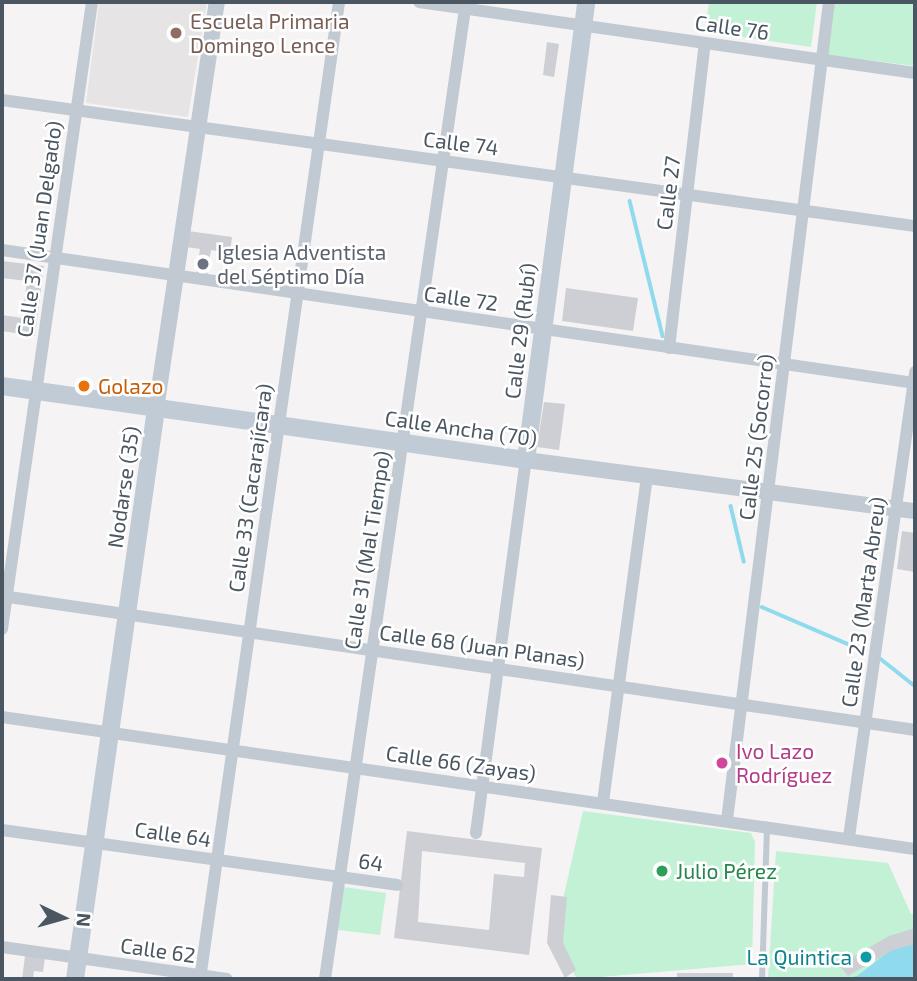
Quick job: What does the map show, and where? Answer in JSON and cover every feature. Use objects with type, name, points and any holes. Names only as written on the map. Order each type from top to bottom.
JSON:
[{"type":"main road","name":"Calle 29 (Rubí)","points":[[527,460],[586,2]]},
{"type":"main road","name":"Calle Ancha (70)","points":[[2,386],[527,460]]},
{"type":"main road","name":"Nodarse (35)","points":[[75,979],[112,734],[156,409]]},
{"type":"street","name":"Calle 37 (Juan Delgado)","points":[[2,629],[4,596],[92,2]]},
{"type":"street","name":"Nodarse (35)","points":[[156,409],[217,2]]},
{"type":"street","name":"Calle 33 (Cacarajícara)","points":[[200,977],[339,2]]},
{"type":"street","name":"Calle 76","points":[[419,2],[465,5],[583,26],[915,73]]},
{"type":"street","name":"Calle 25 (Socorro)","points":[[727,820],[829,2]]},
{"type":"street","name":"Calle 31 (Mal Tiempo)","points":[[325,979],[465,5]]},
{"type":"street","name":"Calle 27","points":[[669,348],[705,43]]},
{"type":"street","name":"Calle 74","points":[[2,100],[688,192],[915,226]]},
{"type":"street","name":"Calle 72","points":[[2,250],[669,348],[915,379]]},
{"type":"street","name":"Calle 23 (Marta Abreu)","points":[[849,838],[915,379]]},
{"type":"street","name":"Calle Ancha (70)","points":[[527,460],[915,511]]},
{"type":"street","name":"Calle 29 (Rubí)","points":[[475,833],[527,460]]},
{"type":"street","points":[[604,802],[647,476]]},
{"type":"street","name":"Calle 68 (Juan Planas)","points":[[4,596],[915,730]]},
{"type":"street","name":"Calle 66 (Zayas)","points":[[2,717],[232,752],[768,825],[915,849]]},
{"type":"street","name":"Calle 64","points":[[2,830],[340,877]]},
{"type":"street","name":"64","points":[[340,877],[397,885]]},
{"type":"street","name":"Calle 62","points":[[2,947],[227,979]]},
{"type":"lane","points":[[762,979],[768,825]]},
{"type":"shaded area","points":[[99,2],[207,2],[188,117],[86,103]]},
{"type":"green space","points":[[709,2],[817,2],[811,47],[705,32]]},
{"type":"green space","points":[[835,2],[915,2],[915,66],[828,55]]},
{"type":"green space","name":"Julio Pérez","points":[[583,811],[751,833],[755,842],[752,964],[577,979],[559,947],[563,899]]},
{"type":"green space","points":[[776,851],[888,863],[911,914],[915,914],[915,979],[768,979]]},
{"type":"green space","points":[[344,887],[386,893],[380,935],[338,930]]},
{"type":"water","points":[[915,942],[915,978],[844,979],[857,976],[898,944]]},
{"type":"building","points":[[547,42],[559,44],[554,77],[543,75]]},
{"type":"building","name":"Iglesia Adventista del Séptimo Día","points":[[188,231],[232,237],[230,253],[211,250],[207,276],[196,274],[200,249],[186,247]]},
{"type":"building","points":[[2,261],[44,266],[35,336],[2,331],[2,315],[22,318],[27,281],[2,278]]},
{"type":"building","points":[[566,288],[638,298],[633,331],[562,321]]},
{"type":"building","points":[[544,402],[565,404],[559,450],[537,447]]},
{"type":"building","points":[[902,531],[915,533],[915,572],[897,569]]},
{"type":"building","points":[[407,831],[542,848],[529,955],[394,938]],"holes":[[[422,851],[525,863],[524,877],[494,874],[489,930],[418,922]]]},
{"type":"building","points":[[551,895],[567,897],[563,943],[576,970],[565,978],[547,943]]},
{"type":"building","name":"La Quintica","points":[[915,928],[915,944],[893,950],[848,976],[839,965],[889,936]]},
{"type":"building","points":[[25,956],[45,958],[43,972],[34,971],[33,979],[22,979]]},
{"type":"building","points":[[677,973],[733,973],[733,979],[677,978]]},
{"type":"waterway","points":[[630,201],[663,336]]},
{"type":"waterway","points":[[731,506],[744,561]]},
{"type":"waterway","points":[[762,607],[864,651]]},
{"type":"waterway","points":[[881,659],[915,686]]},
{"type":"place","name":"Escuela Primaria Domingo Lence","points":[[176,33]]},
{"type":"place","name":"Iglesia Adventista del Séptimo Día","points":[[203,264]]},
{"type":"place","name":"Golazo","points":[[84,386]]},
{"type":"place","name":"Ivo Lazo Rodríguez","points":[[722,763]]},
{"type":"place","name":"Julio Pérez","points":[[662,871]]},
{"type":"place","name":"La Quintica","points":[[866,957]]}]
